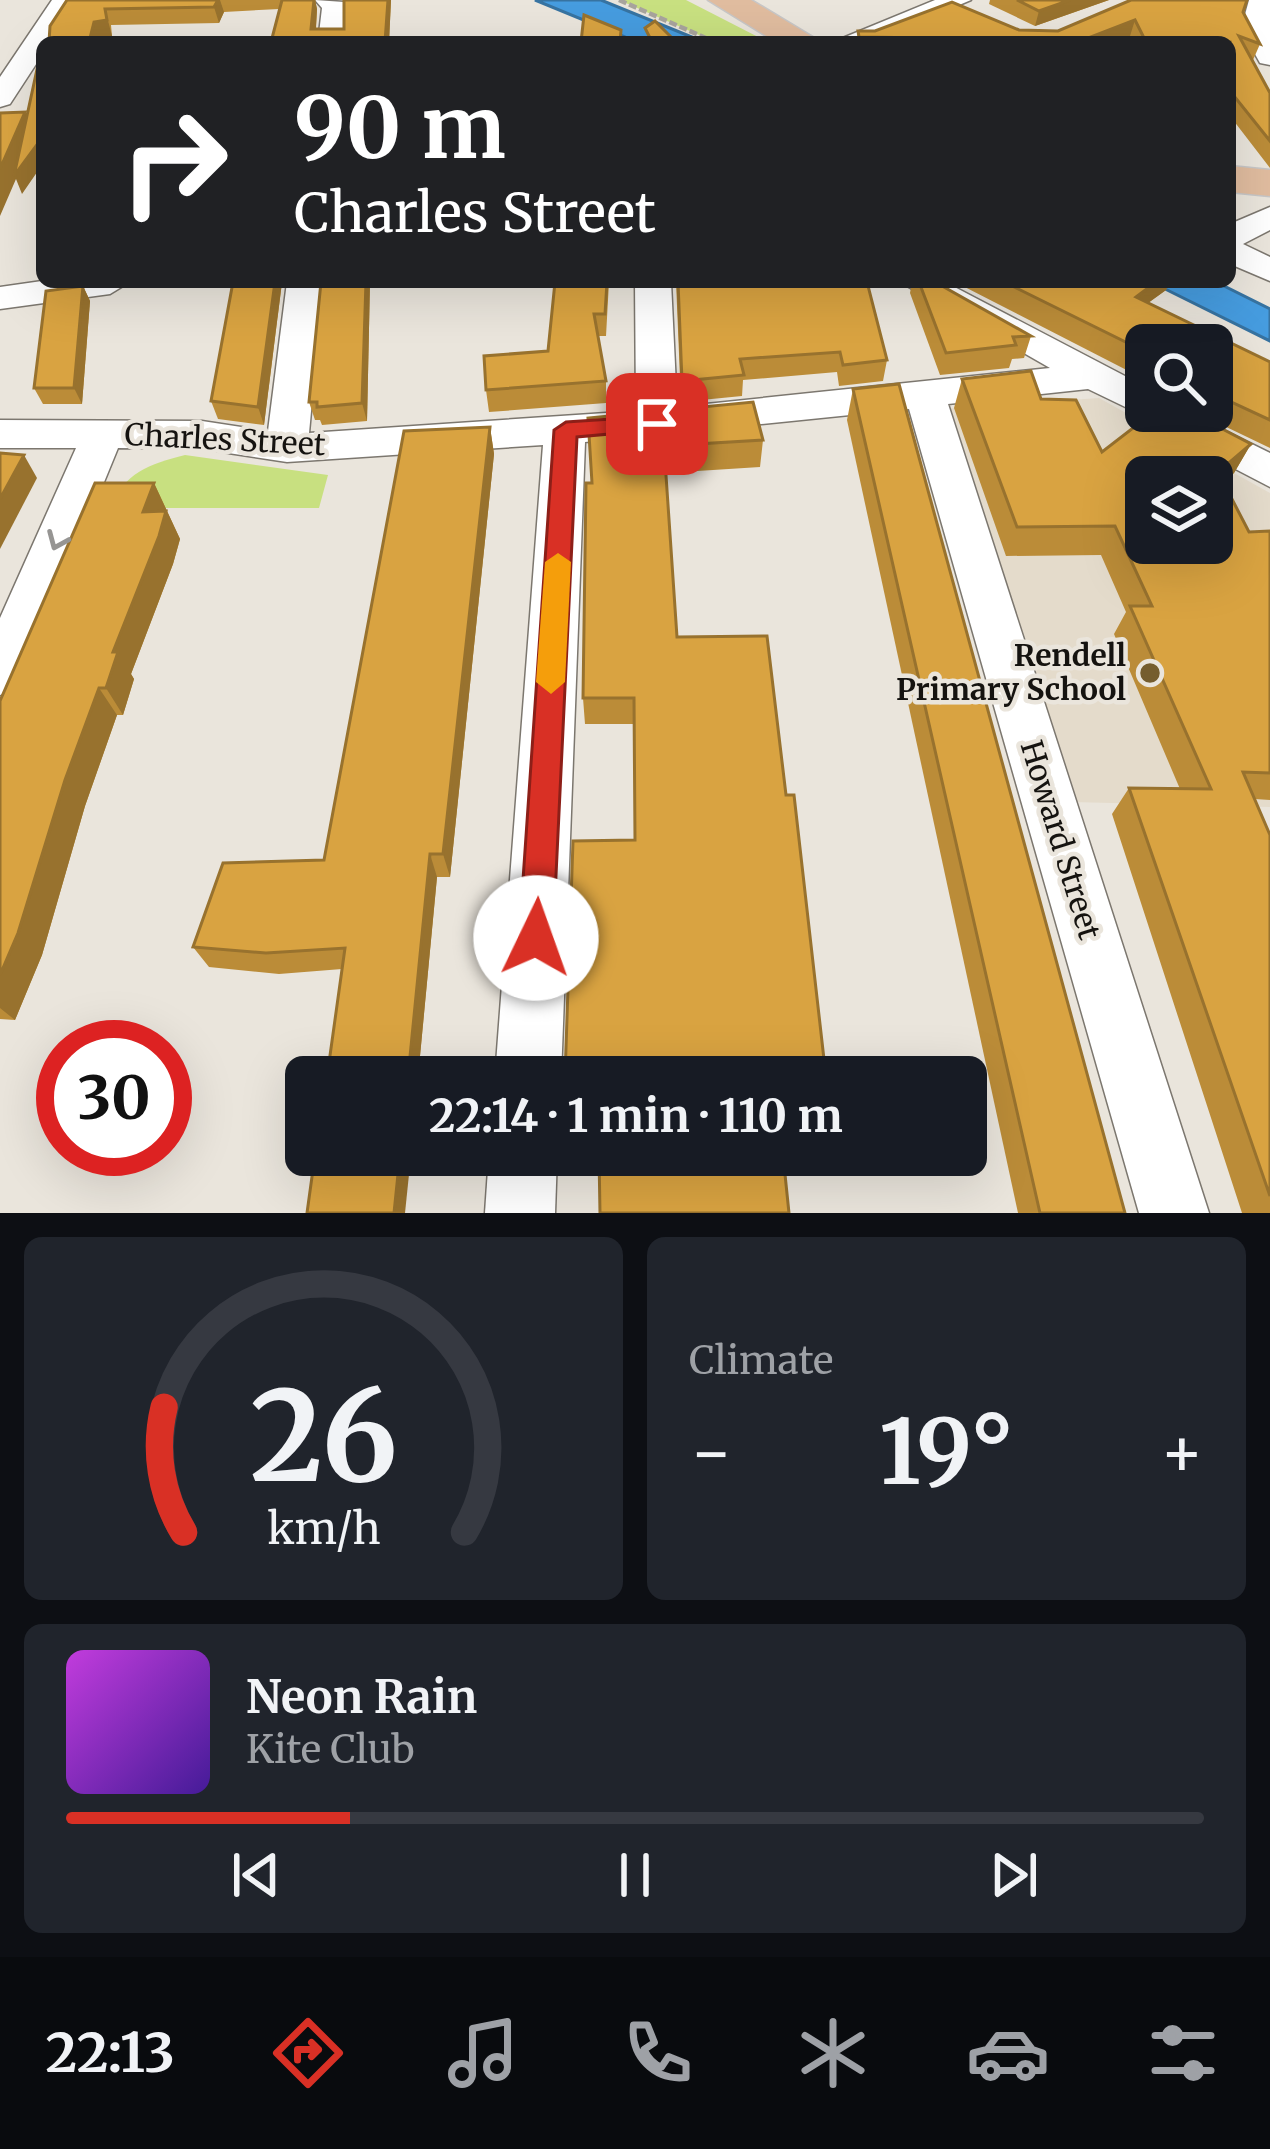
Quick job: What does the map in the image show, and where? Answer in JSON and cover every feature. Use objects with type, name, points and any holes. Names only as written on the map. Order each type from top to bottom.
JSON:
[{"type":"main road","points":[[725,0],[792,36]]},
{"type":"main road","points":[[1236,180],[1270,183]]},
{"type":"street","points":[[40,36],[64,0]]},
{"type":"street","points":[[1262,0],[1254,29],[1263,62]]},
{"type":"street","points":[[331,36],[332,3]]},
{"type":"street","points":[[864,36],[959,5]]},
{"type":"street","points":[[0,98],[36,43]]},
{"type":"street","points":[[1236,235],[1270,217]]},
{"type":"street","points":[[1236,254],[1270,270]]},
{"type":"street","points":[[0,298],[79,288]]},
{"type":"street","points":[[286,448],[304,288]]},
{"type":"street","points":[[653,288],[657,424]]},
{"type":"street","points":[[930,288],[1125,392]]},
{"type":"street","name":"Charles Street","points":[[0,434],[202,435],[286,448],[657,424],[1095,376]]},
{"type":"street","name":"Howard Street","points":[[926,398],[1174,1213]]},
{"type":"street","points":[[529,1056],[566,430]]},
{"type":"street","points":[[1197,432],[1270,472]]},
{"type":"street","points":[[0,675],[103,434]]},
{"type":"street","points":[[520,1213],[523,1176]]},
{"type":"path","points":[[619,0],[701,36]]},
{"type":"shaded area","name":"Rendell Primary School","points":[[1099,398],[1125,412],[1125,432],[1160,432],[1203,456],[1125,456],[1125,564],[1233,564],[1233,472],[1270,493],[1270,807],[1072,802],[943,409]]},
{"type":"green space","points":[[619,0],[686,0],[756,36],[701,36]]},
{"type":"green space","points":[[185,455],[328,475],[319,508],[110,508],[130,478]]},
{"type":"water","points":[[535,0],[601,0],[689,36],[622,36]]},
{"type":"water","points":[[1163,288],[1228,288],[1270,309],[1270,341]]},
{"type":"building","points":[[67,0],[218,0],[214,7],[105,9],[107,20],[94,22],[90,36],[49,36],[50,26]]},
{"type":"building","points":[[282,0],[314,0],[311,29],[344,29],[344,0],[388,0],[385,36],[273,36]]},
{"type":"building","points":[[1017,0],[1070,0],[1039,11]]},
{"type":"building","points":[[1131,0],[1247,0],[1243,12],[1260,44],[1239,36],[1270,93],[1270,141],[1236,98],[1236,36],[1143,36],[1135,20],[1094,36],[859,36],[858,31],[875,31],[952,2],[1019,30],[1058,31]]},
{"type":"building","points":[[584,15],[621,30],[620,36],[582,36]]},
{"type":"building","points":[[655,21],[670,36],[649,36],[645,28]]},
{"type":"building","points":[[36,74],[36,146],[14,176]]},
{"type":"building","points":[[25,112],[0,169],[0,113]]},
{"type":"building","points":[[83,288],[74,388],[34,388],[46,291]]},
{"type":"building","points":[[232,288],[274,288],[258,407],[211,401]]},
{"type":"building","points":[[320,288],[366,288],[362,403],[317,407],[317,402],[309,402]]},
{"type":"building","points":[[554,288],[607,288],[605,314],[594,314],[606,381],[486,390],[484,356],[548,351]]},
{"type":"building","points":[[678,288],[869,288],[887,360],[843,365],[840,352],[740,359],[744,375],[682,381]]},
{"type":"building","points":[[921,288],[946,288],[1031,336],[1013,337],[1016,345],[946,353]]},
{"type":"building","points":[[1016,288],[1148,288],[1136,297],[1192,324],[1125,324],[1125,342]]},
{"type":"building","points":[[1233,344],[1270,362],[1270,420],[1233,403]]},
{"type":"building","points":[[1031,371],[1041,399],[1076,400],[1102,452],[1128,432],[1228,432],[1251,444],[1233,459],[1125,456],[1125,548],[1115,526],[1017,527],[962,379]]},
{"type":"building","points":[[899,384],[1125,1213],[1040,1213],[853,389]]},
{"type":"building","points":[[753,402],[763,440],[664,446],[677,637],[767,636],[786,795],[794,795],[824,1056],[566,1056],[573,841],[635,840],[634,698],[583,698],[586,483],[592,483],[588,418]]},
{"type":"building","points":[[490,427],[443,854],[430,854],[410,1056],[330,1056],[345,948],[266,953],[193,947],[223,863],[324,860],[404,431]]},
{"type":"building","points":[[0,453],[24,455],[0,499]]},
{"type":"building","points":[[95,483],[154,483],[143,512],[166,511],[113,652],[118,652],[106,688],[99,688],[65,780],[18,933],[0,975],[0,701]]},
{"type":"building","points":[[1233,501],[1249,532],[1270,531],[1270,773],[1243,772],[1270,835],[1270,1196],[1129,788],[1211,789],[1130,606],[1152,606],[1133,564],[1233,564]]},
{"type":"building","points":[[312,1176],[398,1176],[394,1213],[307,1213]]},
{"type":"building","points":[[599,1176],[785,1176],[789,1213],[600,1213]]},
{"type":"slow traffic","points":[[551,682],[558,562]]},
{"type":"place","name":"Rendell Primary School","points":[[1150,673]]},
{"type":"route","points":[[536,938],[566,430],[657,424]]}]
